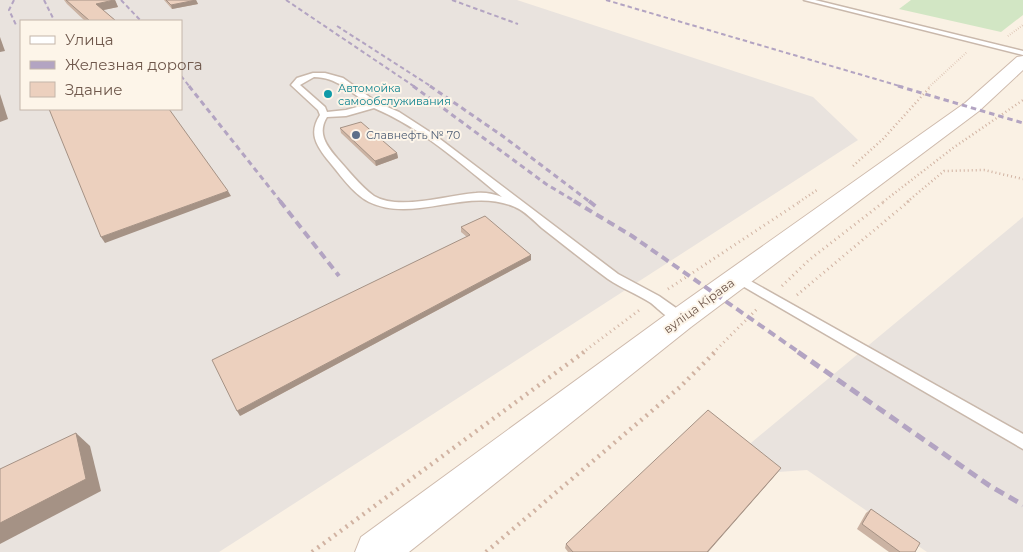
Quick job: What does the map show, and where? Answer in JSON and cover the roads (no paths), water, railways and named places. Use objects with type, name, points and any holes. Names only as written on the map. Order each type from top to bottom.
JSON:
[{"type":"main road","name":"вуліца Кірава","points":[[376,552],[681,319],[972,108],[1023,61]]},
{"type":"lane","points":[[807,0],[1023,53]]},
{"type":"lane","points":[[324,115],[322,109],[295,85],[300,80],[312,75],[325,75],[340,80],[375,105],[396,114],[433,138],[614,277],[654,299],[681,319]]},
{"type":"lane","points":[[375,105],[346,113],[324,115],[319,122],[316,133],[319,142],[341,169],[372,199],[385,204],[394,204],[479,196],[500,199],[520,205]]},
{"type":"lane","points":[[738,278],[1023,442]]},
{"type":"railway","points":[[14,0],[9,10],[17,27]]},
{"type":"railway","points":[[44,0],[54,20]]},
{"type":"railway","points":[[121,0],[140,20]]},
{"type":"railway","points":[[286,0],[415,87]]},
{"type":"railway","points":[[452,0],[518,24]]},
{"type":"railway","points":[[606,0],[903,87]]},
{"type":"railway","points":[[337,26],[432,87]]},
{"type":"railway","points":[[182,77],[190,87]]},
{"type":"railway","points":[[189,86],[281,202]]},
{"type":"railway","points":[[413,86],[546,184],[576,202]]},
{"type":"railway","points":[[430,86],[504,137],[590,202]]},
{"type":"railway","points":[[898,86],[1023,123]]},
{"type":"railway","points":[[280,201],[339,276]]},
{"type":"railway","points":[[574,201],[632,236],[800,353]]},
{"type":"railway","points":[[589,201],[599,209]]},
{"type":"railway","points":[[798,352],[990,486],[1023,505]]},
{"type":"place","name":"Автомойка самообслуживания","points":[[328,94]]},
{"type":"place","name":"Славнефть № 70","points":[[356,135]]}]
